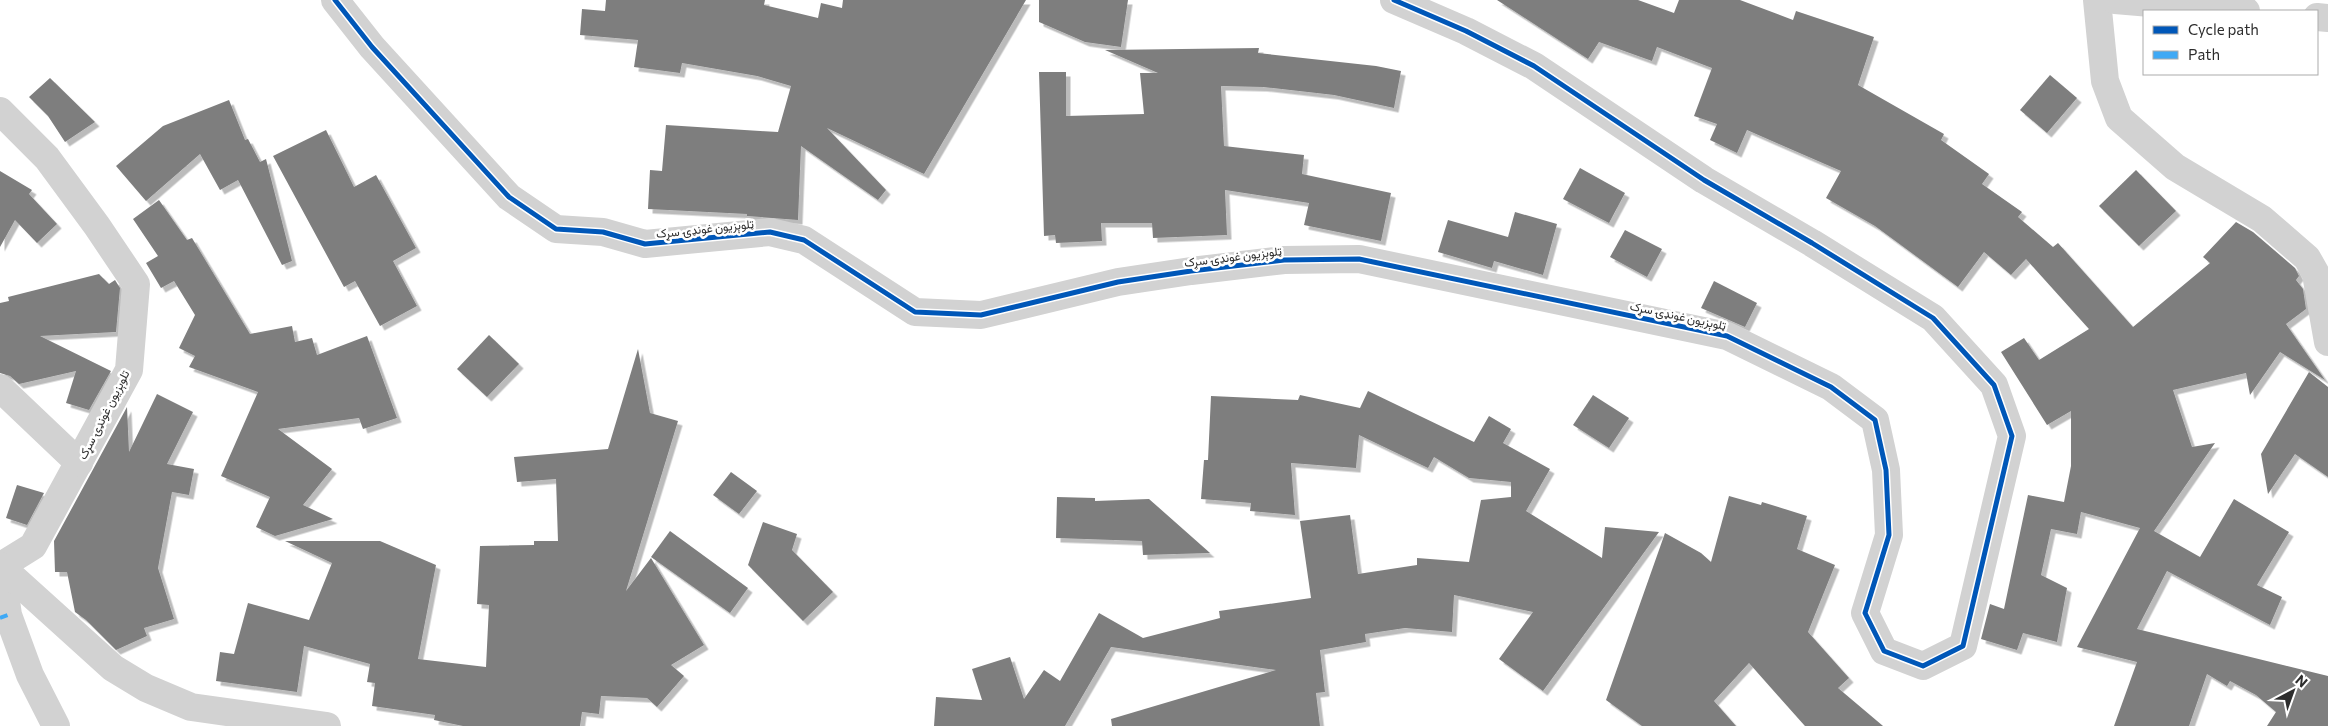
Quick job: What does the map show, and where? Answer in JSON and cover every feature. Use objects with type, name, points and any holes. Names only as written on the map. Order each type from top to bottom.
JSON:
[{"type":"street","name":"ټلوېزيون غونډۍ سړک","points":[[335,0],[372,47],[509,197],[556,229],[603,232],[645,244],[770,232],[804,240],[916,312],[981,315],[1118,282],[1191,271],[1284,260],[1359,259],[1727,336],[1830,387],[1875,420],[1886,470],[1889,535],[1865,613],[1884,651],[1923,666],[1963,646],[2012,436],[1994,385],[1933,318],[1812,243],[1704,180],[1534,66],[1466,31],[1394,0]]},
{"type":"street","points":[[2097,0],[2105,81],[2120,118],[2175,167],[2262,219],[2306,258],[2316,274],[2328,342]]},
{"type":"street","points":[[2116,0],[2235,10]]},
{"type":"street","name":"تلوېزيون غونډۍ سړک","points":[[0,111],[47,158],[97,226],[136,284],[129,370],[80,463],[33,546],[0,566]]},
{"type":"street","points":[[0,388],[80,463]]},
{"type":"street","points":[[0,566],[4,616],[30,676],[56,726]]},
{"type":"street","points":[[0,566],[113,668],[146,688],[191,707],[327,726]]},
{"type":"building","points":[[606,0],[765,0],[764,5],[818,18],[821,3],[842,8],[843,0],[1026,0],[924,174],[827,128],[886,190],[878,200],[801,146],[798,220],[747,216],[747,214],[648,209],[650,170],[662,171],[666,125],[778,132],[791,86],[757,76],[682,63],[680,73],[634,67],[638,40],[580,35],[582,9],[605,11]]},
{"type":"building","points":[[1039,0],[1128,0],[1121,47],[1085,42],[1039,22]]},
{"type":"building","points":[[1497,0],[1638,0],[1674,13],[1679,0],[1740,0],[1793,20],[1796,11],[1874,37],[1858,85],[1944,134],[1941,140],[1989,174],[1982,184],[2022,212],[2018,217],[2053,247],[2058,243],[2133,327],[2210,263],[2203,257],[2236,222],[2253,232],[2295,268],[2299,276],[2296,280],[2303,289],[2306,309],[2286,324],[2325,380],[2280,352],[2250,395],[2246,373],[2173,390],[2192,447],[2215,443],[2154,531],[2200,557],[2234,499],[2289,532],[2257,585],[2282,597],[2270,625],[2167,571],[2137,629],[2328,676],[2328,726],[2267,726],[2276,712],[2256,695],[2230,681],[2227,686],[2207,674],[2189,726],[2114,726],[2137,662],[2077,647],[2140,528],[2081,512],[2077,534],[2051,529],[2041,575],[2067,588],[2057,642],[2023,633],[2017,650],[1981,639],[1990,604],[2004,609],[2028,495],[2064,502],[2071,466],[2071,411],[2047,425],[2001,352],[2024,338],[2039,360],[2089,329],[2026,259],[2011,275],[1984,252],[1958,287],[1875,226],[1826,198],[1841,171],[1747,130],[1737,153],[1710,140],[1717,124],[1694,116],[1712,68],[1657,47],[1652,61],[1599,42],[1588,59]]},
{"type":"building","points":[[1259,48],[1258,53],[1376,66],[1401,71],[1394,108],[1334,95],[1263,87],[1221,86],[1224,146],[1304,155],[1302,174],[1391,193],[1381,241],[1304,225],[1309,203],[1225,190],[1227,235],[1153,238],[1152,223],[1101,223],[1102,241],[1056,243],[1055,235],[1044,236],[1039,72],[1066,72],[1066,116],[1144,114],[1140,73],[1158,73],[1105,50]]},
{"type":"building","points":[[2050,75],[2077,98],[2047,133],[2020,110]]},
{"type":"building","points":[[50,78],[95,122],[65,142],[48,116],[29,97]]},
{"type":"building","points":[[229,100],[245,140],[248,139],[260,162],[266,159],[292,261],[282,265],[238,180],[220,190],[200,154],[146,201],[116,166],[163,126]]},
{"type":"building","points":[[326,130],[354,187],[376,175],[416,248],[393,261],[417,306],[380,326],[355,281],[344,287],[273,156]]},
{"type":"building","points":[[1580,168],[1625,193],[1609,223],[1563,199]]},
{"type":"building","points":[[2136,170],[2176,211],[2139,246],[2099,206]]},
{"type":"building","points":[[0,171],[32,190],[29,194],[57,224],[37,243],[15,220],[0,247]]},
{"type":"building","points":[[159,200],[187,240],[192,238],[250,334],[292,326],[295,342],[312,338],[317,355],[367,336],[397,418],[363,429],[359,418],[278,429],[332,469],[303,505],[333,519],[275,536],[256,527],[270,497],[221,476],[258,392],[189,367],[195,356],[179,348],[195,315],[174,281],[161,288],[146,263],[158,256],[133,219]]},
{"type":"building","points":[[1515,212],[1557,224],[1543,275],[1494,261],[1492,268],[1438,252],[1448,220],[1508,237]]},
{"type":"building","points":[[1625,230],[1662,249],[1647,277],[1610,257]]},
{"type":"building","points":[[99,274],[109,284],[115,280],[120,288],[116,332],[40,336],[111,371],[89,410],[66,403],[76,371],[19,384],[10,376],[0,373],[0,303],[9,301],[8,297]]},
{"type":"building","points":[[1714,281],[1757,303],[1745,327],[1701,308]]},
{"type":"building","points":[[489,335],[519,364],[487,397],[457,369]]},
{"type":"building","points":[[638,349],[650,413],[678,421],[626,591],[651,558],[704,645],[671,665],[684,676],[657,707],[647,698],[601,696],[599,714],[582,712],[580,726],[463,726],[434,720],[435,715],[372,706],[375,683],[367,682],[370,664],[304,646],[297,692],[216,681],[220,652],[234,654],[248,603],[309,620],[332,563],[285,541],[380,541],[436,565],[418,659],[486,667],[489,605],[477,604],[480,546],[534,545],[534,541],[558,541],[556,479],[517,482],[514,457],[608,449]]},
{"type":"building","points":[[2309,372],[2328,387],[2328,477],[2295,454],[2268,494],[2261,454]]},
{"type":"building","points":[[1368,391],[1474,442],[1489,416],[1511,429],[1503,443],[1550,469],[1526,511],[1602,558],[1605,527],[1659,532],[1543,691],[1499,659],[1533,612],[1454,595],[1452,632],[1405,628],[1365,634],[1366,642],[1320,650],[1325,692],[1316,693],[1320,726],[1112,726],[1111,719],[1276,670],[1111,647],[1065,726],[934,726],[936,697],[982,700],[972,669],[1010,657],[1024,699],[1044,670],[1060,681],[1099,613],[1143,638],[1220,618],[1219,611],[1311,598],[1300,521],[1350,515],[1358,574],[1417,565],[1417,558],[1469,562],[1481,500],[1511,497],[1511,482],[1469,478],[1434,457],[1428,468],[1359,435],[1356,468],[1291,463],[1295,515],[1250,511],[1251,503],[1201,499],[1204,460],[1208,460],[1211,396],[1298,400],[1300,395],[1360,408]]},
{"type":"building","points":[[157,394],[193,412],[167,464],[194,469],[189,495],[172,492],[158,568],[174,619],[144,628],[147,636],[116,650],[86,620],[75,612],[67,572],[55,572],[54,541],[127,407],[129,452]]},
{"type":"building","points":[[1593,395],[1629,418],[1609,448],[1573,425]]},
{"type":"building","points":[[731,472],[757,491],[739,514],[713,495]]},
{"type":"building","points":[[17,485],[44,493],[27,525],[6,518]]},
{"type":"building","points":[[1729,496],[1761,505],[1762,502],[1807,516],[1797,549],[1835,565],[1808,632],[1849,678],[1838,688],[1883,726],[1805,726],[1749,663],[1714,701],[1736,726],[1642,726],[1606,700],[1665,533],[1701,553],[1711,562]]},
{"type":"building","points":[[1057,497],[1095,498],[1095,501],[1149,499],[1210,553],[1143,555],[1142,541],[1056,538]]},
{"type":"building","points":[[763,522],[797,534],[792,550],[833,592],[803,621],[748,565]]},
{"type":"building","points":[[670,531],[748,588],[730,613],[651,557]]},
{"type":"marked path","points":[[0,618],[8,615]]},
{"type":"cycle path","points":[[335,0],[372,47],[509,197],[556,229],[603,232],[645,244],[770,232],[804,240],[915,312],[981,315],[1118,282],[1191,271],[1284,260],[1359,259],[1727,336],[1831,387],[1875,420],[1886,470],[1889,535],[1865,613],[1884,651],[1923,666],[1963,646],[2012,436],[1994,385],[1933,318],[1812,243],[1704,180],[1534,66],[1466,31],[1394,0]]}]
